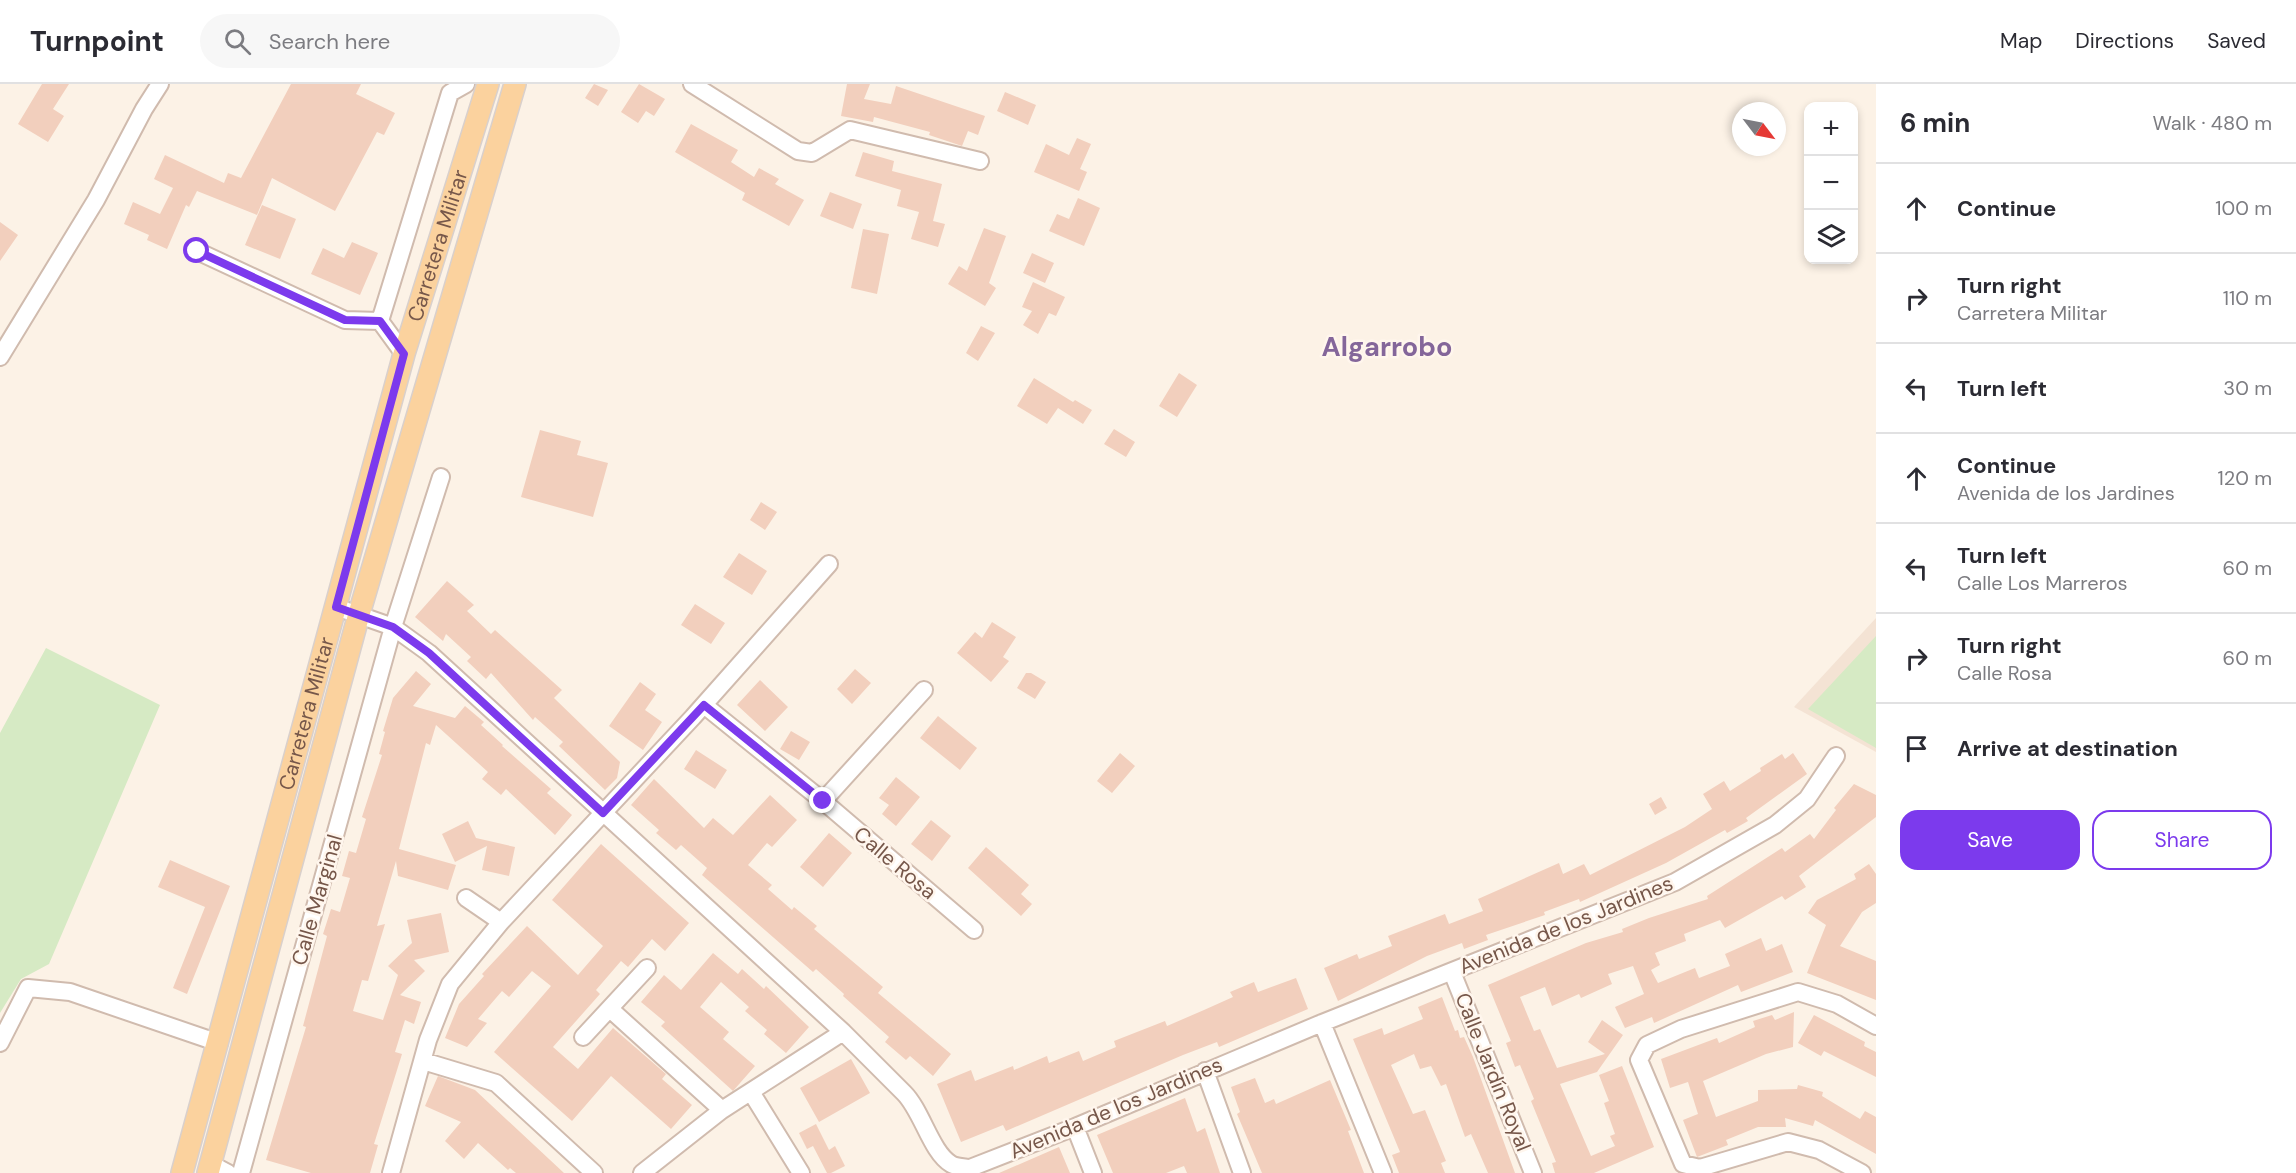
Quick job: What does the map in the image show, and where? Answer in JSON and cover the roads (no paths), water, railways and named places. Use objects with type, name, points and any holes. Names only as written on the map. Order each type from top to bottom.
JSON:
[{"type":"main road","name":"Carretera Militar","points":[[182,1173],[219,1043],[280,803],[336,607],[404,354],[489,84]]},
{"type":"main road","name":"Carretera Militar","points":[[216,1170],[359,614],[515,84]]},
{"type":"street","points":[[0,357],[96,200],[144,109],[160,84]]},
{"type":"street","points":[[380,321],[450,93],[466,84]]},
{"type":"street","points":[[692,84],[798,151],[812,153],[850,130],[980,161]]},
{"type":"street","points":[[197,251],[345,320],[380,321]]},
{"type":"street","points":[[380,321],[404,354]]},
{"type":"street","name":"Calle Marginal","points":[[241,1173],[393,627],[441,477]]},
{"type":"street","points":[[391,1173],[428,1040],[450,984],[501,922],[704,705],[829,564]]},
{"type":"street","name":"Avenida de los Jardines","points":[[336,607],[393,627],[429,653],[843,1032],[912,1101],[950,1169],[970,1168],[1075,1127],[1322,1023],[1675,882],[1775,825],[1807,799],[1836,756]]},
{"type":"street","points":[[823,801],[924,690]]},
{"type":"street","name":"Calle Rosa","points":[[704,705],[823,801],[974,930]]},
{"type":"street","points":[[466,898],[501,922]]},
{"type":"street","points":[[583,1037],[647,969]]},
{"type":"street","name":"Calle Jardín Royal","points":[[1452,972],[1533,1173]]},
{"type":"street","points":[[0,1042],[28,988],[70,992],[219,1043]]},
{"type":"street","points":[[1862,1173],[1819,1150],[1788,1142],[1700,1168],[1683,1164],[1639,1060],[1647,1044],[1681,1029],[1798,992],[1838,1004],[1876,1026]]},
{"type":"street","points":[[610,1009],[722,1110]]},
{"type":"street","points":[[1322,1023],[1383,1173]]},
{"type":"street","points":[[642,1173],[722,1110],[843,1032]]},
{"type":"street","points":[[423,1061],[496,1083],[594,1173]]},
{"type":"street","points":[[1205,1071],[1242,1173]]},
{"type":"street","points":[[751,1092],[801,1173]]},
{"type":"street","points":[[1075,1127],[1093,1173]]},
{"type":"district","name":"Algarrobo","points":[[1387,346]]}]
